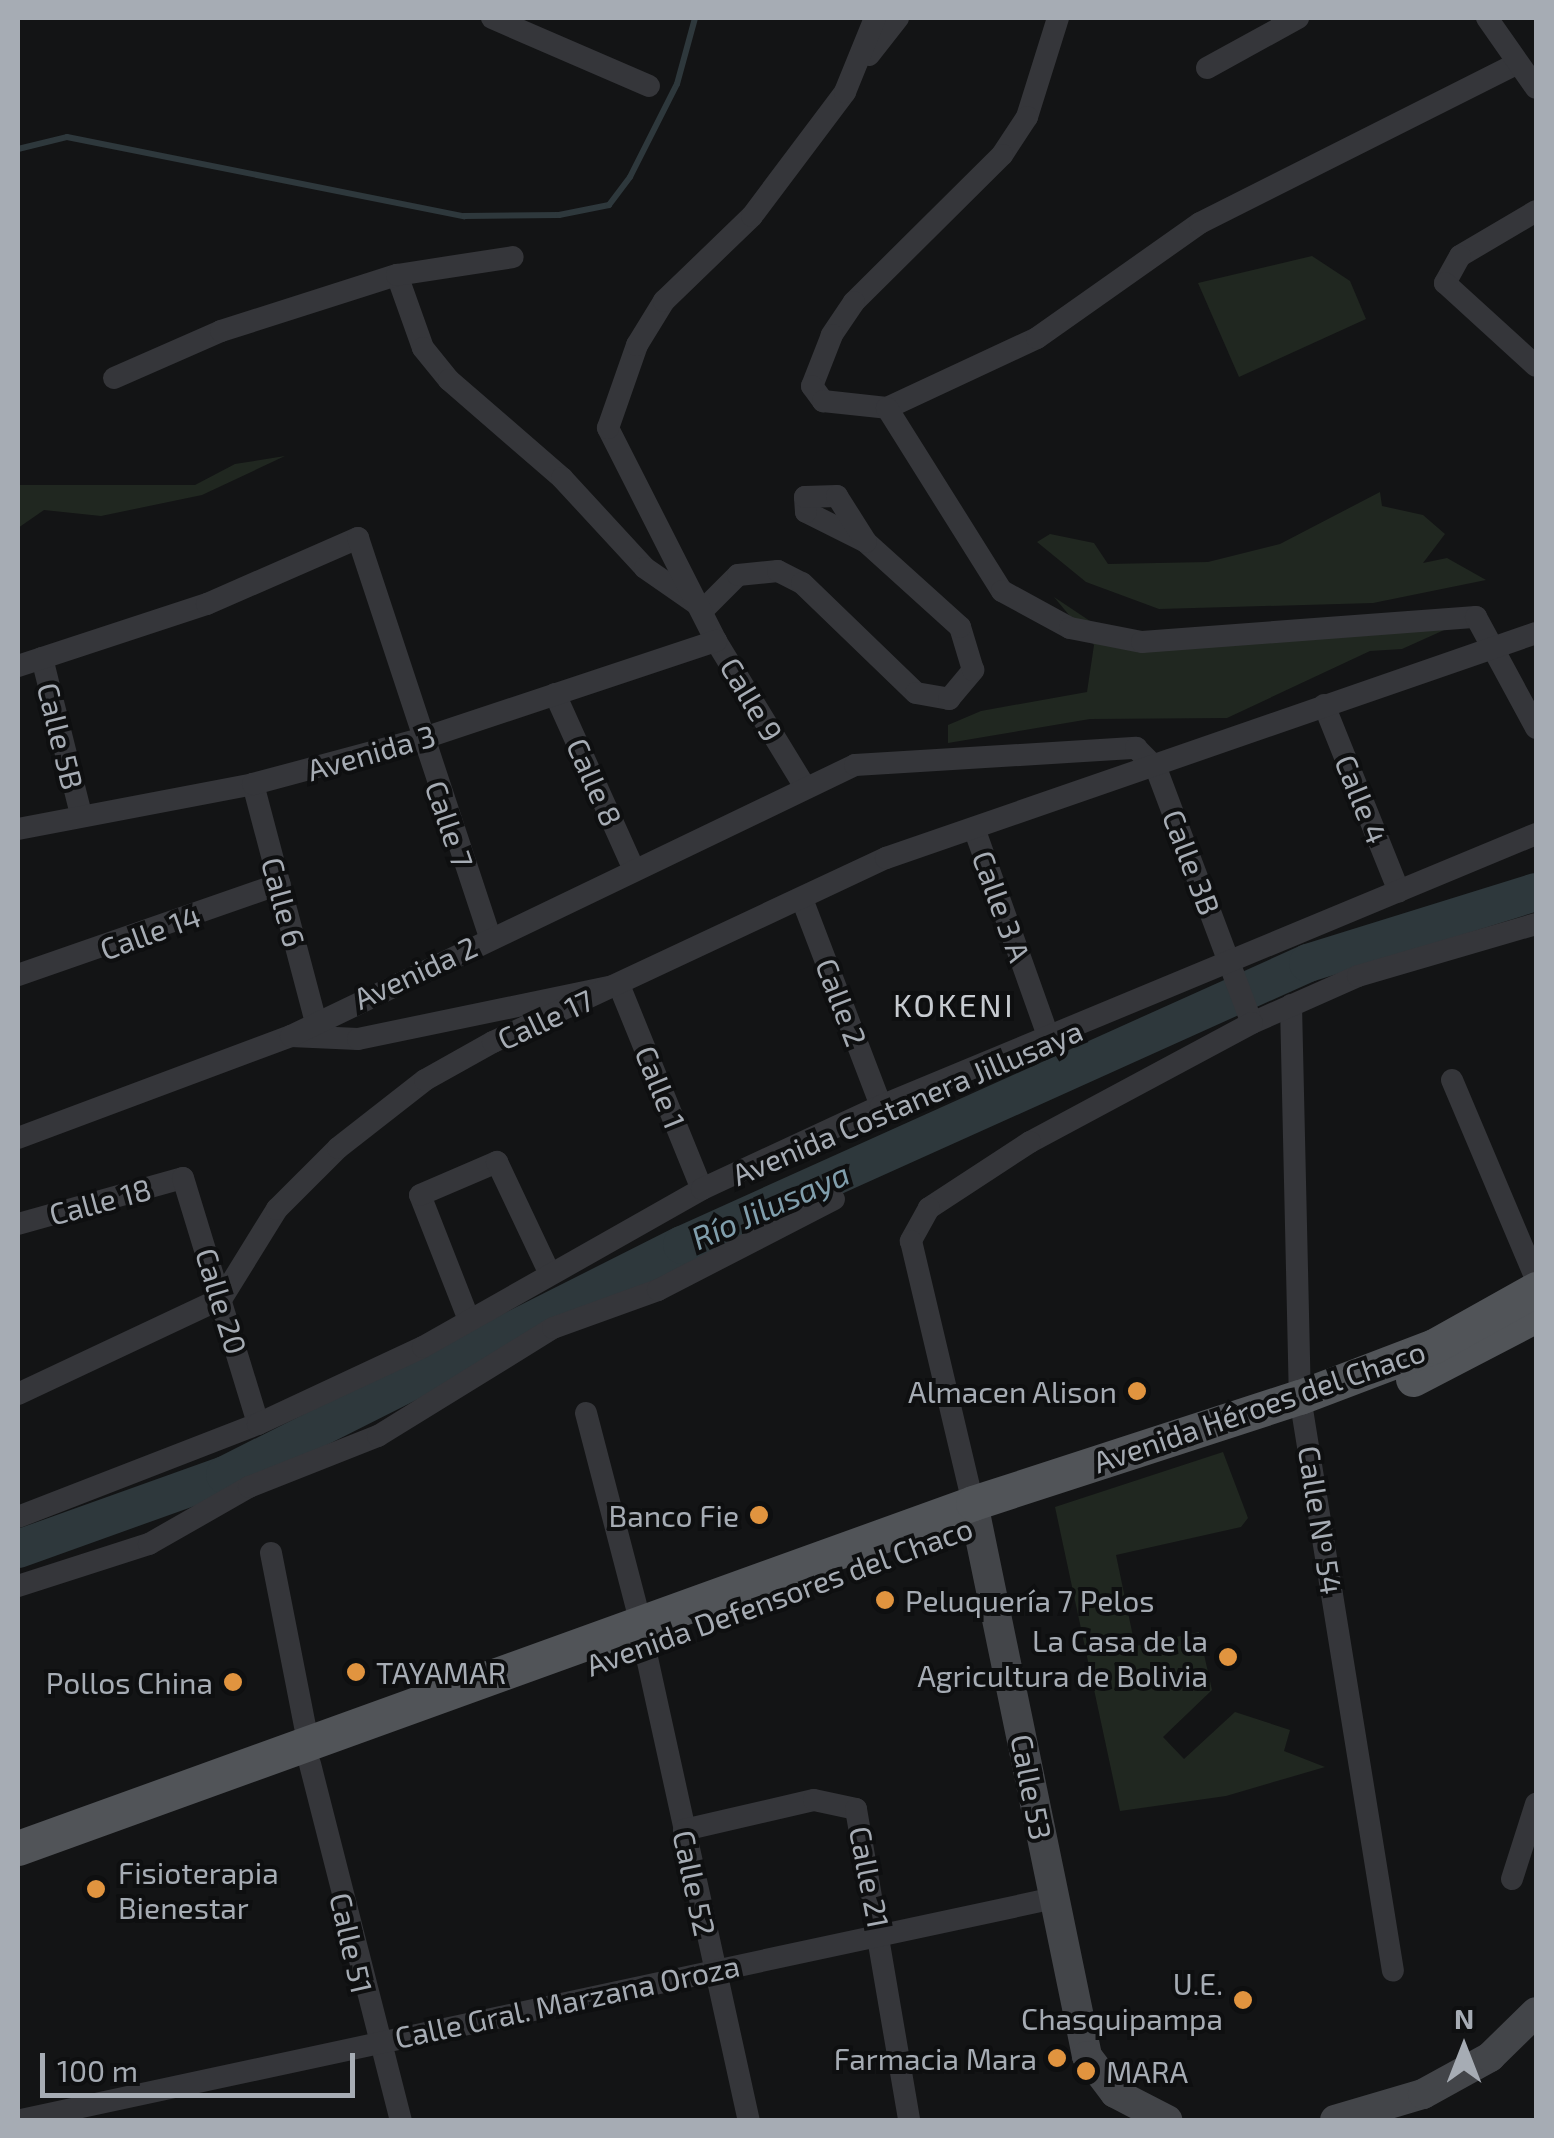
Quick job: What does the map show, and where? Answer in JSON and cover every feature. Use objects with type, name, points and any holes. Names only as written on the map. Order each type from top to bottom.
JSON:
[{"type":"main road","name":"Avenida Héroes del Chaco","points":[[1302,1409],[1434,1346],[1536,1289]]},
{"type":"main road","name":"Avenida Defensores del Chaco","points":[[18,1848],[124,1819],[976,1514],[1436,1370],[1536,1316]]},
{"type":"main road","name":"Avenida Defensores del Chaco","points":[[18,1869],[124,1819]]},
{"type":"street","points":[[492,18],[649,86]]},
{"type":"street","points":[[866,58],[875,18]]},
{"type":"street","name":"Calle 9","points":[[805,787],[716,641],[704,609],[623,465],[612,414],[664,301],[752,216],[898,18]]},
{"type":"street","points":[[1058,18],[1027,117],[1002,154],[854,302],[817,364],[812,386],[823,401],[887,408],[1037,338],[1200,224],[1516,64]]},
{"type":"street","points":[[1208,68],[1298,18]]},
{"type":"street","points":[[1487,18],[1536,88]]},
{"type":"street","points":[[1536,211],[1460,256],[1445,283],[1536,366]]},
{"type":"street","points":[[114,378],[221,331],[397,275],[513,258]]},
{"type":"street","points":[[397,275],[422,348],[450,380],[562,478],[645,568],[704,609],[738,574],[778,572],[802,583],[916,693],[949,699],[973,670],[960,628],[866,542]]},
{"type":"street","points":[[887,408],[1002,590],[1070,628],[1142,642],[1476,617],[1499,646],[1536,728]]},
{"type":"street","name":"Calle 7","points":[[42,658],[207,604],[358,538],[420,740],[490,937]]},
{"type":"street","name":"Calle 17","points":[[222,1298],[277,1208],[424,1080],[802,899],[974,828],[1536,634]]},
{"type":"street","name":"Avenida 3","points":[[18,829],[253,784],[420,740],[716,641]]},
{"type":"street","points":[[18,666],[42,658]]},
{"type":"street","name":"Calle 5B","points":[[42,658],[81,815]]},
{"type":"street","name":"Calle 8","points":[[556,694],[634,870]]},
{"type":"street","name":"Calle 4","points":[[1324,705],[1399,892]]},
{"type":"street","name":"Avenida 2","points":[[18,1138],[291,1036],[314,1019],[805,787],[877,760],[1125,748],[1156,768]]},
{"type":"street","name":"Calle 3B","points":[[1156,768],[1249,1014]]},
{"type":"street","name":"Calle 6","points":[[253,784],[314,1019]]},
{"type":"street","name":"Calle 3 A","points":[[974,828],[1050,1041]]},
{"type":"street","name":"Avenida Costanera Jillusaya","points":[[18,1517],[258,1424],[469,1320],[702,1190],[881,1106],[1231,966],[1536,834]]},
{"type":"street","name":"Calle 14","points":[[18,975],[280,884]]},
{"type":"street","name":"Calle 2","points":[[802,899],[881,1106]]},
{"type":"street","points":[[1249,1014],[1291,1005],[1536,924]]},
{"type":"street","points":[[291,1036],[358,1039],[619,985]]},
{"type":"street","name":"Calle 1","points":[[619,985],[702,1190]]},
{"type":"street","name":"Calle Nº 54","points":[[1291,1005],[1302,1409],[1393,1971]]},
{"type":"street","name":"Calle 53","points":[[1167,2120],[1115,2093],[1088,2056],[976,1514],[911,1241],[930,1208],[981,1170],[1249,1014]]},
{"type":"street","points":[[1452,1080],[1536,1279]]},
{"type":"street","points":[[469,1320],[420,1194],[498,1162],[550,1274]]},
{"type":"street","name":"Calle 20","points":[[184,1178],[258,1424]]},
{"type":"street","name":"Calle 18","points":[[18,1224],[184,1178]]},
{"type":"street","points":[[18,1586],[149,1544],[249,1488],[378,1436],[553,1328],[658,1290],[834,1199]]},
{"type":"street","points":[[18,1394],[222,1298]]},
{"type":"street","name":"Calle 52","points":[[586,1413],[642,1632],[749,2120]]},
{"type":"street","name":"Calle 51","points":[[271,1553],[309,1752],[401,2120]]},
{"type":"street","name":"Calle 21","points":[[684,1830],[845,1802],[865,1823],[909,2120]]},
{"type":"street","points":[[1512,1879],[1536,1804]]},
{"type":"street","name":"Calle Gral. Marzana Oroza","points":[[21,2120],[1054,1898]]},
{"type":"street","points":[[1335,2120],[1424,2094],[1490,2057],[1536,2012]]},
{"type":"shaded area","points":[[1312,256],[1350,281],[1366,319],[1239,377],[1198,283]]},
{"type":"shaded area","points":[[285,456],[202,495],[101,516],[44,510],[18,528],[18,485],[195,485],[235,464]]},
{"type":"shaded area","points":[[1380,492],[1382,506],[1423,515],[1445,534],[1423,563],[1447,558],[1486,580],[1373,603],[1159,609],[1086,582],[1037,542],[1050,534],[1094,543],[1108,564],[1208,562],[1280,544]]},
{"type":"shaded area","points":[[1054,597],[1102,629],[1218,638],[1462,622],[1402,649],[1370,651],[1227,718],[1090,719],[948,743],[948,725],[981,711],[1087,692],[1094,645]]},
{"type":"shaded area","points":[[1223,1452],[1248,1518],[1241,1527],[1116,1555],[1135,1646],[1199,1632],[1212,1690],[1163,1737],[1184,1759],[1235,1712],[1290,1730],[1284,1751],[1325,1767],[1226,1796],[1120,1811],[1055,1507]]},
{"type":"waterway","points":[[18,149],[67,137],[464,216],[559,215],[609,205],[630,177],[677,84],[695,18]]},
{"type":"waterway","name":"Río Jilusaya","points":[[18,1549],[225,1475],[682,1245],[1308,963],[1536,892]]},
{"type":"place","name":"Almacen Alison","points":[[1137,1391]]},
{"type":"place","name":"Banco Fie","points":[[759,1515]]},
{"type":"place","name":"Peluquería 7 Pelos","points":[[885,1600]]},
{"type":"place","name":"La Casa de la Agricultura de Bolivia","points":[[1228,1657]]},
{"type":"place","name":"TAYAMAR","points":[[356,1672]]},
{"type":"place","name":"Pollos China","points":[[233,1682]]},
{"type":"place","name":"Fisioterapia Bienestar","points":[[96,1889]]},
{"type":"place","name":"U.E. Chasquipampa","points":[[1243,2000]]},
{"type":"place","name":"Farmacia Mara","points":[[1057,2058]]},
{"type":"place","name":"MARA","points":[[1086,2071]]},
{"type":"district","name":"KOKENI","points":[[954,1004]]}]
